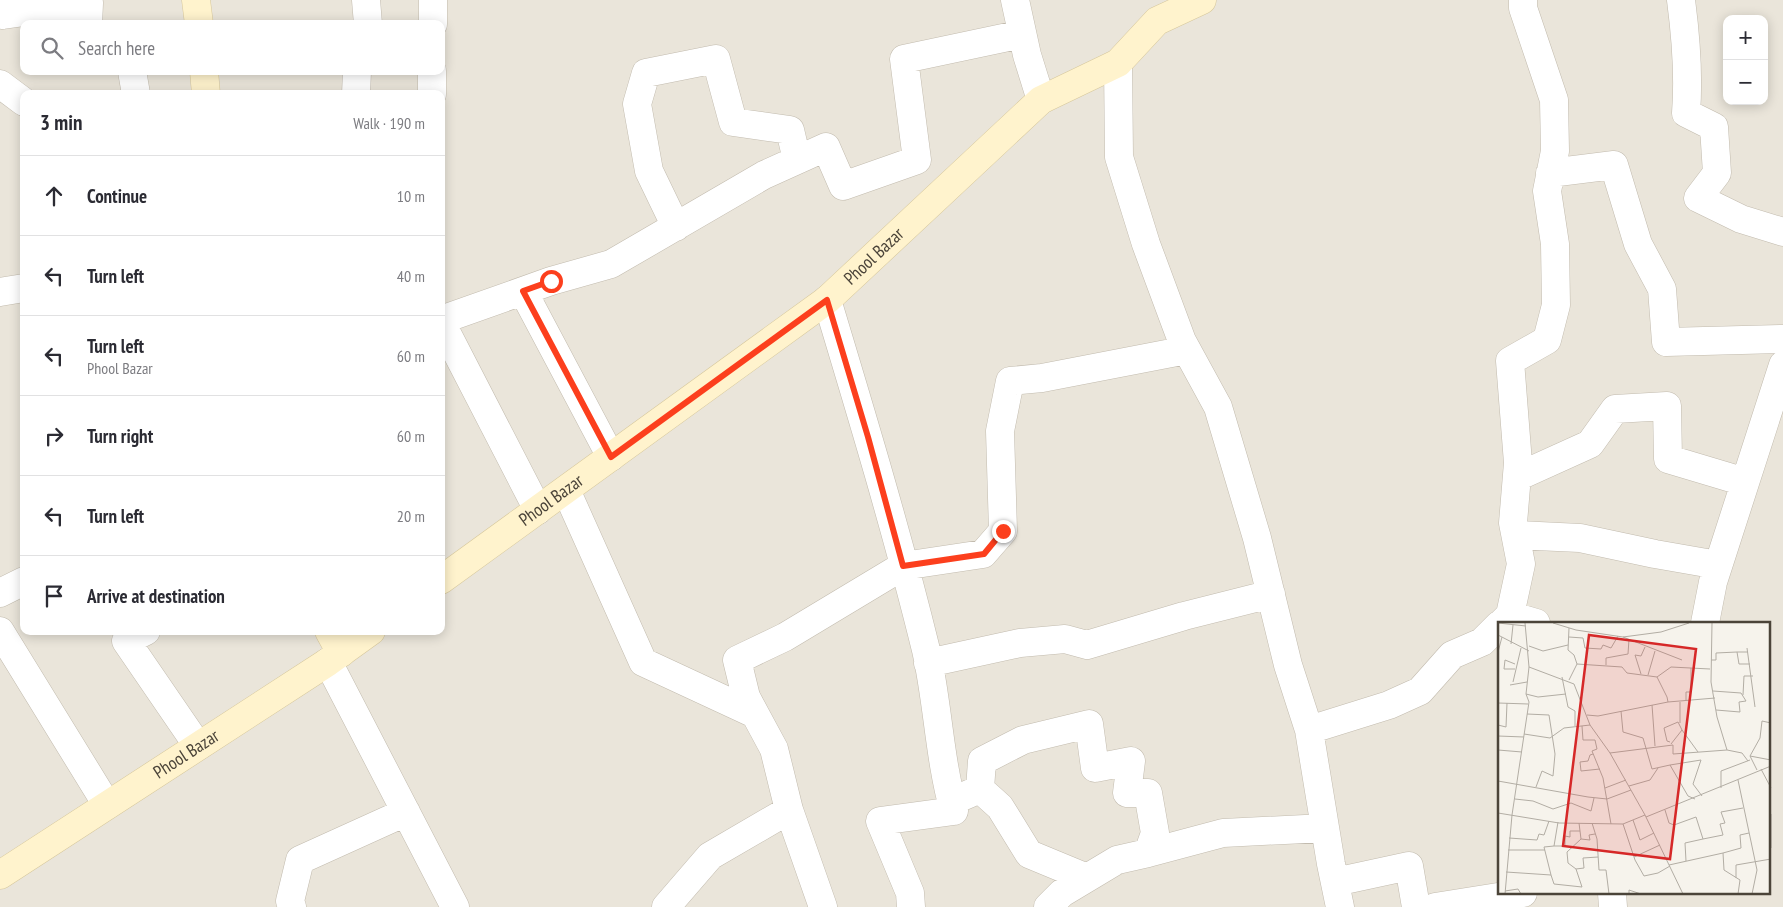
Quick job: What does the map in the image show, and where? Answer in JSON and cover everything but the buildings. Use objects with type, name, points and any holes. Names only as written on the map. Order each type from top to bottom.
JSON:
[{"type":"street","points":[[1,0],[3,15],[89,3],[88,20]]},
{"type":"street","points":[[196,0],[198,20]]},
{"type":"street","points":[[366,0],[368,20]]},
{"type":"street","points":[[433,0],[433,20]]},
{"type":"street","points":[[1015,0],[1022,34],[1041,100]]},
{"type":"street","name":"Phool Bazar","points":[[445,577],[827,300],[1041,100],[1118,63],[1157,21],[1202,0]]},
{"type":"street","points":[[1520,622],[1504,621],[1521,564],[1513,522],[1518,463],[1510,361],[1547,340],[1556,305],[1555,244],[1547,191],[1554,151],[1554,100],[1523,8],[1523,0]]},
{"type":"street","points":[[1681,0],[1688,86],[1686,113],[1714,127],[1717,173],[1698,198],[1741,219],[1783,232]]},
{"type":"street","points":[[445,320],[551,281],[611,264],[764,174],[826,147],[843,186],[917,160],[904,59],[1022,34]]},
{"type":"street","points":[[676,227],[649,171],[637,104],[646,73],[716,59],[733,122],[790,130],[797,160]]},
{"type":"street","points":[[1118,63],[1119,157],[1146,244],[1187,350],[1218,408],[1257,538],[1288,665],[1309,730],[1337,894],[1409,866],[1416,907]]},
{"type":"street","points":[[133,75],[135,90]]},
{"type":"street","points":[[204,75],[206,90]]},
{"type":"street","points":[[356,90],[357,75]]},
{"type":"street","points":[[432,75],[432,90]]},
{"type":"street","points":[[0,84],[20,99]]},
{"type":"street","points":[[1550,173],[1614,165],[1638,244],[1662,289],[1666,342],[1783,339]]},
{"type":"street","points":[[0,292],[20,289]]},
{"type":"street","points":[[523,291],[611,457]]},
{"type":"street","points":[[827,300],[868,437],[928,663],[946,778],[954,811],[880,821],[910,893],[911,907]]},
{"type":"street","points":[[445,329],[538,510]]},
{"type":"street","points":[[824,907],[789,810],[774,749],[746,697],[736,660],[785,637],[903,566],[984,554],[1003,531],[1000,431],[1010,381],[1042,378],[1187,350]]},
{"type":"street","points":[[1705,622],[1718,565],[1783,365]]},
{"type":"street","points":[[1517,477],[1590,444],[1615,409],[1667,406],[1668,459],[1745,482]]},
{"type":"street","points":[[566,490],[643,662],[755,714]]},
{"type":"street","points":[[1516,535],[1580,538],[1718,565]]},
{"type":"street","points":[[0,592],[20,583]]},
{"type":"street","points":[[928,663],[1029,642],[1065,639],[1087,645],[1184,616],[1271,594]]},
{"type":"street","points":[[1309,730],[1389,705],[1420,691],[1452,655],[1482,642],[1498,627]]},
{"type":"street","points":[[0,631],[107,805]]},
{"type":"street","points":[[138,635],[126,641],[198,746]]},
{"type":"street","name":"Phool Bazar","points":[[0,874],[198,746],[333,649],[363,635]]},
{"type":"street","points":[[333,649],[406,812],[455,907]]},
{"type":"street","points":[[980,789],[982,761],[1023,740],[1089,724],[1095,768],[1132,761],[1127,792],[1148,793],[1155,833],[1148,853]]},
{"type":"street","points":[[952,801],[980,789]]},
{"type":"street","points":[[980,789],[1000,807],[1030,854],[1087,878]]},
{"type":"street","points":[[666,907],[710,856],[789,810]]},
{"type":"street","points":[[292,907],[290,901],[300,860],[406,812]]},
{"type":"street","points":[[1048,907],[1062,893],[1117,860],[1224,832],[1325,828]]},
{"type":"street","points":[[1435,907],[1517,894]]},
{"type":"street","points":[[1612,894],[1613,907]]},
{"type":"shaded area","points":[[0,0],[1783,0],[1783,907],[0,907]]},
{"type":"route","points":[[551,281],[523,291],[611,457],[827,300],[868,437],[903,566],[984,554],[1003,531]]}]
